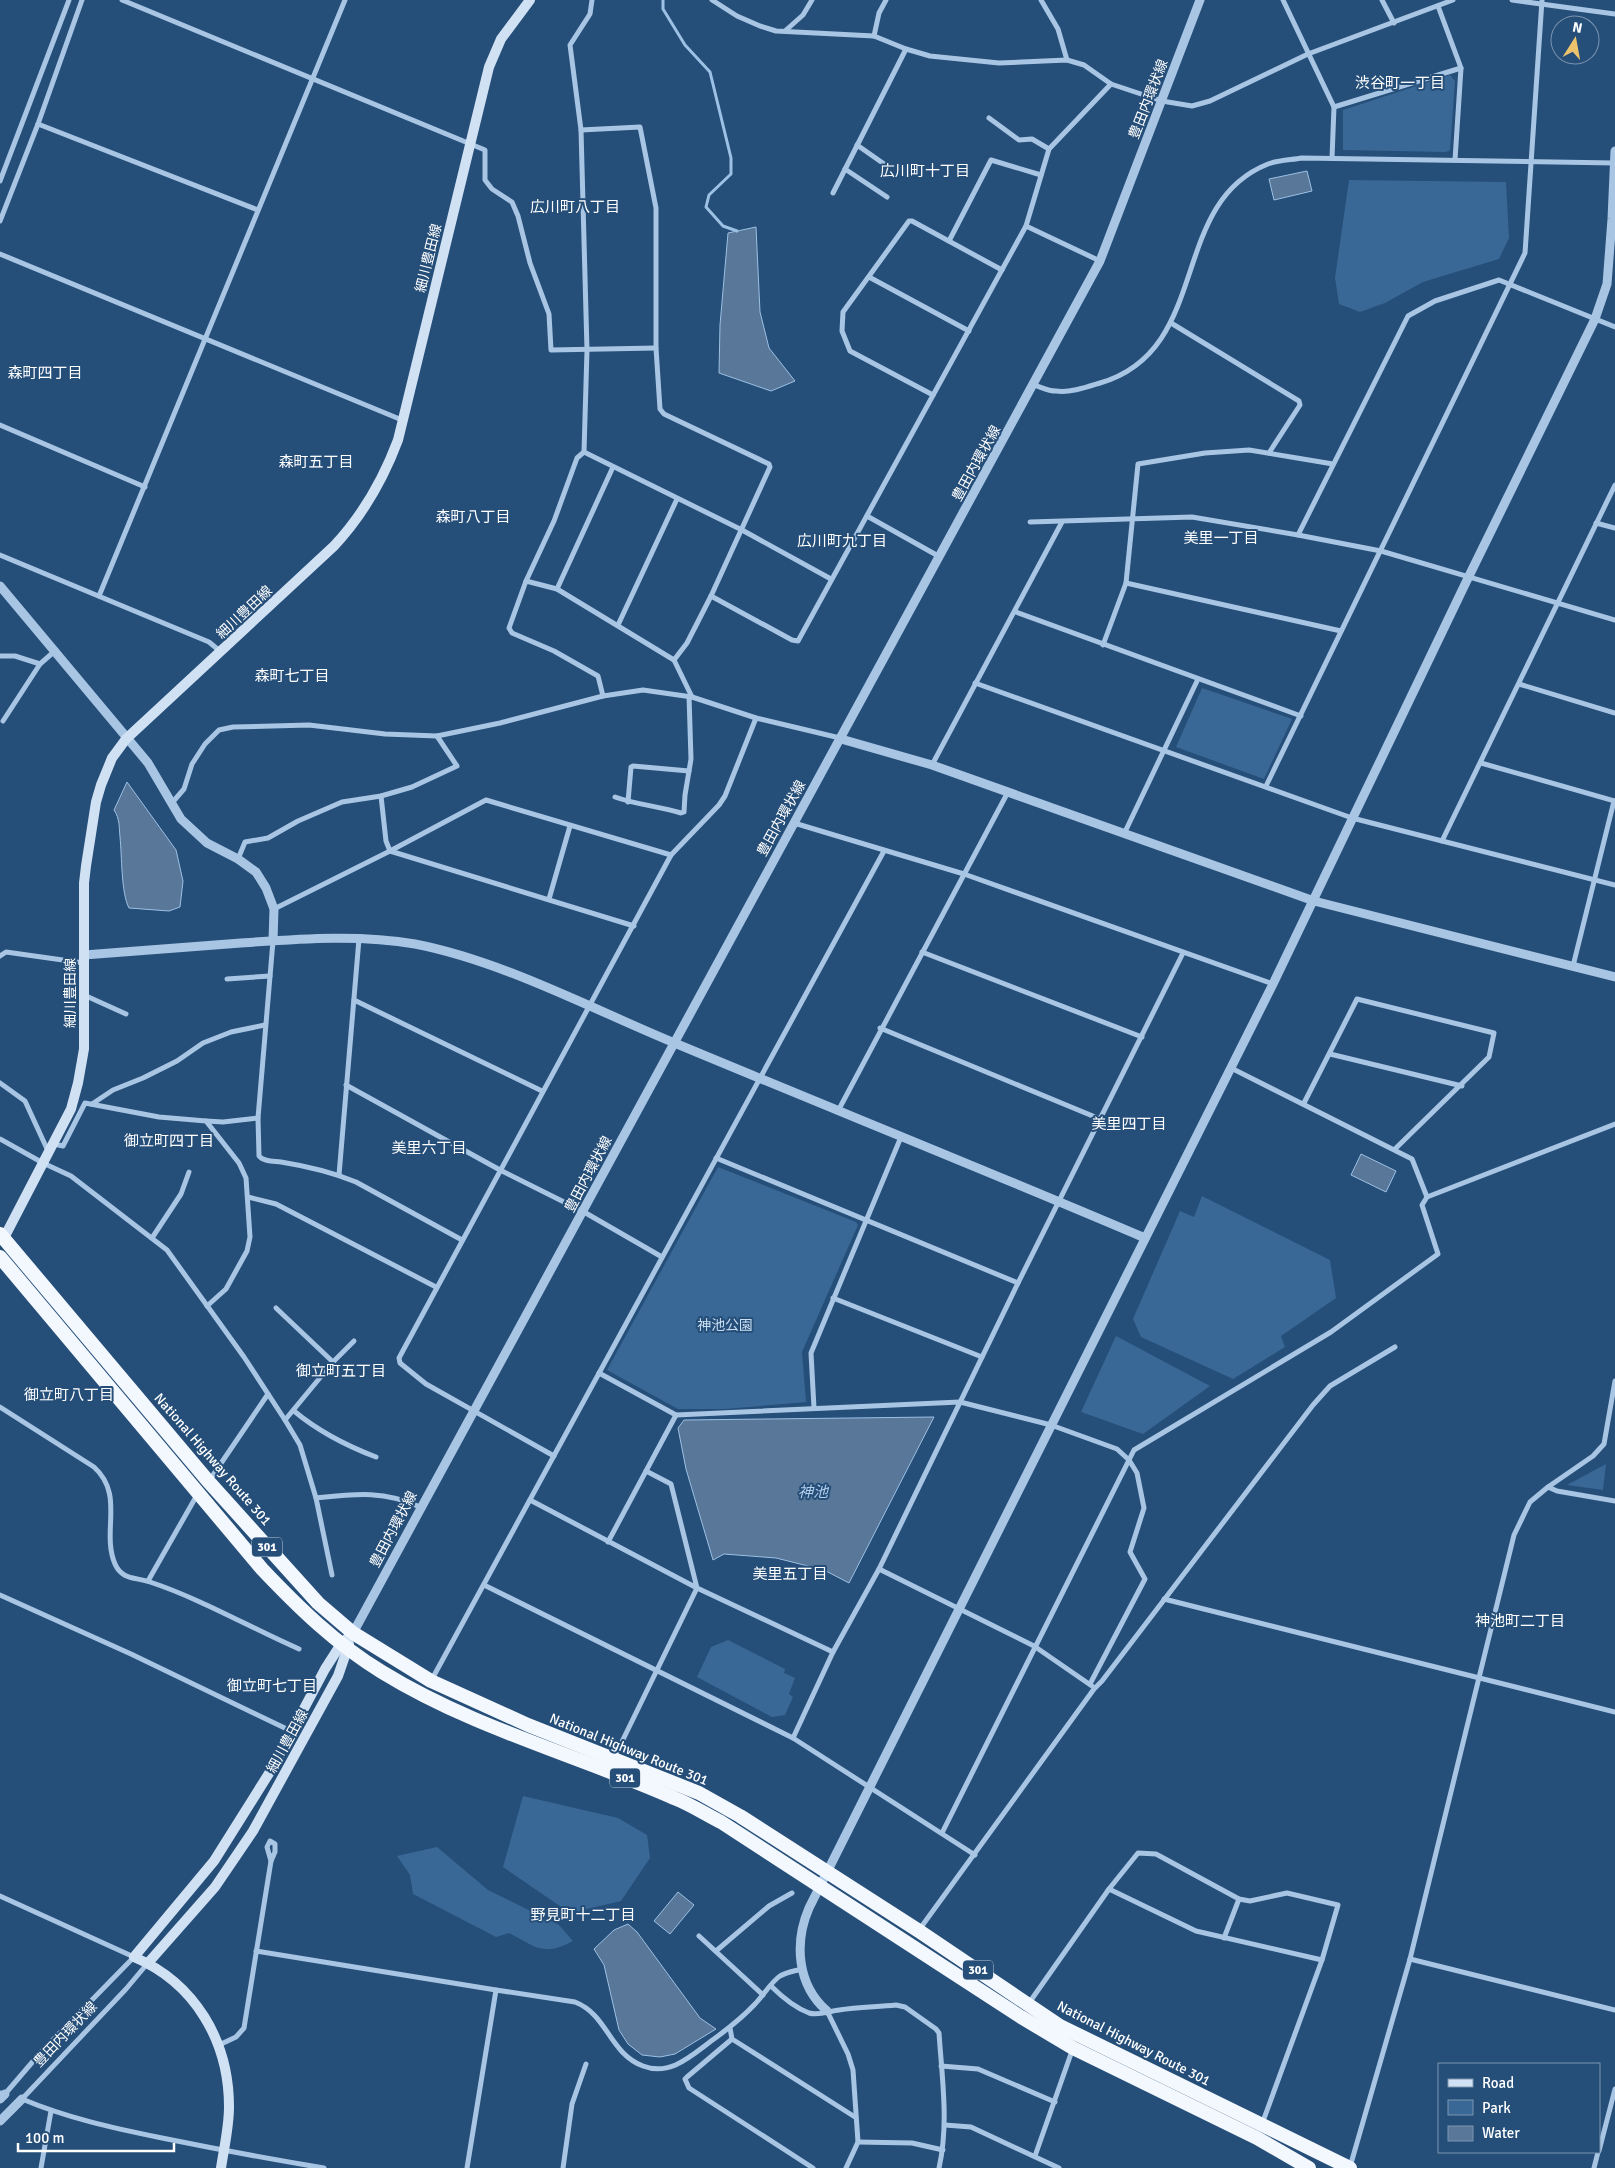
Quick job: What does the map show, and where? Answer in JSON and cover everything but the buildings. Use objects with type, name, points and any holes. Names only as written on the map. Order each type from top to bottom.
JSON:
[{"type":"highway","name":"National Highway Route 301","points":[[1,1243],[208,1481],[318,1603],[353,1634],[431,1681],[528,1725],[699,1793],[740,1816],[919,1931],[1060,2026],[1350,2168]]},
{"type":"highway","name":"National Highway Route 301","points":[[1,1243],[262,1569],[305,1615],[344,1647],[383,1673],[467,1716],[675,1798],[721,1822],[1021,2017],[1073,2048],[1257,2138],[1309,2168]]},
{"type":"main road","name":"細川豊田線","points":[[1,1243],[72,1109],[78,1083],[84,1049],[84,884],[96,802],[105,771],[126,739],[349,530],[375,491],[391,458],[403,420],[490,67],[497,47],[509,27],[530,0]]},
{"type":"main road","name":"細川豊田線","points":[[134,1957],[214,1861],[273,1768],[308,1698],[353,1634]]},
{"type":"main road","name":"細川豊田線","points":[[148,1963],[215,1887],[253,1831],[338,1676],[344,1647]]},
{"type":"main road","points":[[134,1957],[148,1963],[181,1987],[202,2010],[219,2045],[229,2093],[229,2109],[221,2168]]},
{"type":"street","points":[[0,181],[69,0]]},
{"type":"street","points":[[0,221],[38,124],[82,0]]},
{"type":"street","points":[[122,0],[485,150],[486,180],[492,189],[512,202],[518,216],[530,263],[549,314],[551,350],[656,348]]},
{"type":"street","points":[[99,596],[345,0]]},
{"type":"street","points":[[592,0],[590,14],[570,45],[581,130],[587,350],[584,452],[578,458],[554,521],[526,581],[509,628],[512,633],[554,651],[598,676],[603,696]]},
{"type":"street","points":[[712,0],[738,16],[760,26],[784,32],[874,36],[930,56],[999,63],[1067,60],[1084,65],[1112,84],[1162,101],[1192,106],[1202,104],[1308,54],[1453,0]]},
{"type":"street","points":[[784,32],[803,15],[812,0]]},
{"type":"street","points":[[874,36],[879,13],[886,0]]},
{"type":"street","points":[[1040,0],[1058,29],[1067,60]]},
{"type":"street","name":"豊田内環状線","points":[[353,1634],[420,1507],[584,1212],[674,1043],[1100,262],[1200,0]]},
{"type":"street","points":[[1284,0],[1334,107],[1332,158]]},
{"type":"street","points":[[1382,0],[1394,23]]},
{"type":"street","points":[[1512,0],[1542,2],[1615,14]]},
{"type":"street","points":[[1266,786],[1302,716],[1341,631],[1511,286],[1525,253],[1542,2]]},
{"type":"street","points":[[1438,6],[1461,68],[1455,160]]},
{"type":"street","points":[[833,193],[906,49]]},
{"type":"street","points":[[1334,107],[1461,68]]},
{"type":"street","points":[[711,596],[792,640],[798,641],[1026,226],[1049,148],[1112,84]]},
{"type":"street","points":[[990,118],[1019,140],[1032,139],[1049,148]]},
{"type":"street","points":[[38,124],[258,210]]},
{"type":"street","points":[[581,130],[640,127],[656,208],[656,348],[659,404],[664,414],[769,464],[770,471],[711,596],[687,643],[674,660]]},
{"type":"street","points":[[858,145],[887,166]]},
{"type":"street","points":[[846,2168],[858,2142],[851,2062],[827,2011],[813,1998],[806,1985],[800,1948],[803,1921],[958,1608],[1273,984],[1595,319],[1607,284],[1615,151]]},
{"type":"street","points":[[1034,385],[1056,392],[1086,387],[1116,377],[1139,364],[1152,352],[1171,323],[1210,217],[1230,191],[1254,172],[1268,164],[1302,158],[1614,163]]},
{"type":"street","points":[[949,241],[991,160],[1041,175]]},
{"type":"street","points":[[845,169],[887,197]]},
{"type":"street","points":[[933,395],[850,351],[842,331],[844,312],[909,221],[1002,270]]},
{"type":"street","points":[[1026,226],[1100,262]]},
{"type":"street","points":[[0,254],[403,420]]},
{"type":"street","points":[[869,277],[969,331]]},
{"type":"street","points":[[1298,535],[1408,316],[1435,301],[1485,283],[1499,280],[1615,327]]},
{"type":"street","points":[[1171,323],[1299,401],[1300,405],[1269,453]]},
{"type":"street","points":[[0,425],[145,487]]},
{"type":"street","points":[[1103,645],[1126,583],[1136,468],[1141,462],[1205,453],[1249,450],[1332,464]]},
{"type":"street","points":[[584,452],[742,530],[831,579]]},
{"type":"street","points":[[556,589],[612,467]]},
{"type":"street","points":[[1442,841],[1615,485]]},
{"type":"street","points":[[618,625],[677,499]]},
{"type":"street","points":[[867,516],[940,557]]},
{"type":"street","points":[[1030,522],[1192,517],[1381,551],[1615,620]]},
{"type":"street","points":[[932,765],[975,683],[1016,612],[1062,522]]},
{"type":"street","points":[[1596,524],[1615,528]]},
{"type":"street","points":[[0,555],[209,642],[221,652]]},
{"type":"street","points":[[526,581],[556,589],[674,660],[690,696],[691,759],[684,812],[681,813],[628,802],[615,797]]},
{"type":"street","points":[[1126,583],[1341,631]]},
{"type":"street","points":[[0,586],[56,650],[126,739],[148,763],[171,804],[192,831],[256,872],[266,888],[274,909],[258,1118],[259,1156],[261,1159],[293,1164],[339,1175],[356,1182],[462,1240]]},
{"type":"street","points":[[1016,612],[1198,680],[1302,716]]},
{"type":"street","points":[[3,721],[40,664],[56,650]]},
{"type":"street","points":[[0,656],[14,656],[40,664]]},
{"type":"street","points":[[1124,834],[1162,751],[1198,680]]},
{"type":"street","points":[[975,683],[1352,818],[1615,885]]},
{"type":"street","points":[[1519,684],[1615,713]]},
{"type":"street","points":[[171,804],[184,789],[196,758],[205,744],[219,730],[233,727],[309,725],[385,734],[437,736],[500,723],[603,696],[643,690],[690,696],[756,718],[841,738],[932,765],[1314,901],[1615,976]]},
{"type":"street","points":[[554,1456],[426,1384],[400,1363],[400,1355],[542,1091],[591,1006],[671,855],[719,805],[756,718]]},
{"type":"street","points":[[238,859],[245,842],[268,838],[298,821],[342,802],[382,796],[412,786],[457,766],[437,736]]},
{"type":"street","points":[[1481,762],[1614,801],[1573,966]]},
{"type":"street","points":[[628,802],[633,766],[689,772]]},
{"type":"street","points":[[838,1111],[880,1028],[1008,792]]},
{"type":"street","points":[[382,796],[386,842],[390,851],[634,926]]},
{"type":"street","points":[[274,909],[486,800],[671,855]]},
{"type":"street","points":[[794,823],[964,874],[1273,984]]},
{"type":"street","points":[[549,899],[570,826]]},
{"type":"street","points":[[431,1681],[884,851]]},
{"type":"street","points":[[0,956],[6,952],[84,959],[273,941],[328,938],[413,944],[446,952],[477,961],[591,1006],[674,1043],[1145,1238]]},
{"type":"street","points":[[339,1175],[359,939]]},
{"type":"street","points":[[922,952],[1142,1037]]},
{"type":"street","points":[[792,1738],[833,1652],[879,1569],[1018,1282],[1060,1202],[1183,953]]},
{"type":"street","points":[[227,979],[270,976]]},
{"type":"street","points":[[84,994],[126,1014]]},
{"type":"street","points":[[1304,1104],[1357,999],[1494,1033],[1490,1057],[1395,1149]]},
{"type":"street","points":[[354,1000],[542,1091]]},
{"type":"street","points":[[92,1104],[112,1090],[143,1078],[177,1061],[203,1043],[231,1032],[265,1025]]},
{"type":"street","points":[[880,1028],[1100,1119]]},
{"type":"street","points":[[1330,1054],[1462,1086]]},
{"type":"street","points":[[1230,1068],[1412,1159],[1427,1197]]},
{"type":"street","points":[[0,1083],[24,1101],[46,1158]]},
{"type":"street","points":[[346,1085],[500,1170],[584,1212],[662,1257]]},
{"type":"street","points":[[54,1144],[63,1146],[85,1103],[159,1117],[223,1122],[258,1118]]},
{"type":"street","points":[[206,1121],[239,1163],[246,1178],[250,1237],[247,1251],[226,1289],[207,1306]]},
{"type":"street","points":[[942,1834],[1034,1646],[1134,1450],[1331,1332],[1438,1254],[1422,1205],[1427,1197],[1615,1124]]},
{"type":"street","points":[[814,1408],[811,1353],[900,1137]]},
{"type":"street","points":[[0,1139],[46,1158],[167,1250],[244,1357],[300,1445],[316,1498],[332,1575]]},
{"type":"street","points":[[716,1158],[865,1221],[1018,1282]]},
{"type":"street","points":[[152,1238],[181,1194],[189,1172]]},
{"type":"street","points":[[248,1197],[276,1204],[436,1287]]},
{"type":"street","points":[[833,1298],[982,1357]]},
{"type":"street","points":[[276,1308],[332,1362]]},
{"type":"street","points":[[285,1420],[332,1362],[354,1341]]},
{"type":"street","points":[[919,1931],[975,1855],[1092,1687],[1164,1599],[1330,1386],[1395,1347]]},
{"type":"street","points":[[599,1373],[676,1415],[960,1402],[1051,1424],[1117,1449],[1129,1460],[1136,1473],[1144,1508],[1130,1552],[1145,1579],[1092,1687]]},
{"type":"street","points":[[1350,2168],[1410,1959],[1514,1535],[1530,1502],[1598,1452],[1604,1444],[1612,1421],[1615,1381]]},
{"type":"street","points":[[208,1481],[268,1394]]},
{"type":"street","points":[[0,1407],[94,1467],[104,1476],[110,1502],[111,1548],[114,1562],[118,1570],[126,1577],[148,1581],[226,1614],[299,1649]]},
{"type":"street","points":[[294,1411],[318,1428],[376,1457]]},
{"type":"street","points":[[608,1542],[676,1415]]},
{"type":"street","points":[[614,1758],[697,1588],[671,1484],[646,1471]]},
{"type":"street","points":[[1548,1487],[1557,1491],[1615,1501]]},
{"type":"street","points":[[148,1581],[199,1492]]},
{"type":"street","points":[[316,1498],[361,1493],[408,1501],[420,1507]]},
{"type":"street","points":[[530,1500],[697,1588],[833,1652]]},
{"type":"street","points":[[879,1569],[1034,1646],[1092,1687]]},
{"type":"street","points":[[484,1585],[792,1738],[975,1855]]},
{"type":"street","points":[[0,1595],[131,1654],[291,1731]]},
{"type":"street","points":[[1164,1599],[1615,1712]]},
{"type":"street","points":[[1028,2004],[1108,1889],[1138,1853],[1156,1854],[1239,1899],[1250,1900],[1287,1893],[1338,1905],[1322,1960],[1262,2125]]},
{"type":"street","points":[[219,2045],[236,2037],[244,2028],[271,1860]]},
{"type":"street","points":[[1108,1889],[1196,1931],[1322,1960]]},
{"type":"street","points":[[716,1951],[769,1906],[792,1893]]},
{"type":"street","points":[[0,1896],[134,1957]]},
{"type":"street","points":[[1224,1938],[1239,1899]]},
{"type":"street","points":[[699,1936],[764,1995]]},
{"type":"street","points":[[256,1951],[575,2002],[586,2006],[595,2014],[619,2050],[631,2060],[653,2068],[671,2067],[681,2063],[730,2028],[764,1995],[779,1976],[802,1969]]},
{"type":"street","name":"豊田内環状線","points":[[2,2095],[41,2052],[134,1957]]},
{"type":"street","points":[[1410,1959],[1615,2010]]},
{"type":"street","name":"豊田内環状線","points":[[0,2121],[120,1996],[148,1963]]},
{"type":"street","points":[[771,1986],[779,1994],[808,2013],[819,2015],[827,2011],[896,2005],[904,2007],[938,2032],[945,2124],[943,2150],[939,2168]]},
{"type":"street","points":[[467,2168],[496,1990]]},
{"type":"street","points":[[730,2028],[732,2039],[855,2117]]},
{"type":"street","points":[[732,2039],[686,2077],[686,2083],[690,2088],[813,2168]]},
{"type":"street","points":[[1035,2156],[1073,2048]]},
{"type":"street","points":[[563,2168],[572,2104],[586,2064]]},
{"type":"street","points":[[941,2066],[978,2069],[1055,2102]]},
{"type":"street","points":[[1600,2147],[1615,2089]]},
{"type":"street","points":[[22,2099],[51,2111],[92,2124],[224,2151],[324,2168]]},
{"type":"street","points":[[41,2168],[51,2111]]},
{"type":"street","points":[[945,2124],[971,2127],[1059,2168]]},
{"type":"street","points":[[858,2142],[912,2143],[943,2150]]},
{"type":"street","points":[[1594,2168],[1598,2153]]},
{"type":"green space","points":[[1450,75],[1455,81],[1450,150],[1446,152],[1343,150],[1343,110]]},
{"type":"green space","points":[[1349,180],[1506,182],[1509,238],[1499,259],[1423,282],[1385,303],[1360,312],[1339,304],[1335,278]]},
{"type":"green space","points":[[1202,688],[1292,719],[1264,779],[1176,747]]},
{"type":"green space","name":"神池公園","points":[[718,1167],[856,1222],[858,1225],[802,1352],[806,1402],[725,1409],[678,1409],[607,1370]]},
{"type":"green space","points":[[1202,1196],[1330,1260],[1336,1298],[1281,1336],[1285,1347],[1233,1379],[1141,1337],[1133,1319],[1180,1211],[1194,1217]]},
{"type":"green space","points":[[1116,1336],[1210,1386],[1143,1434],[1081,1412]]},
{"type":"green space","points":[[1606,1464],[1603,1490],[1567,1485]]},
{"type":"green space","points":[[728,1640],[785,1669],[784,1673],[795,1678],[789,1694],[793,1697],[785,1715],[772,1717],[697,1677],[711,1647]]},
{"type":"green space","points":[[523,1796],[618,1818],[647,1835],[650,1858],[621,1901],[570,1913],[503,1867]]},
{"type":"green space","points":[[437,1847],[488,1890],[559,1925],[573,1941],[563,1946],[547,1949],[533,1946],[509,1933],[496,1937],[413,1894],[410,1875],[397,1856]]},
{"type":"water","points":[[1307,171],[1312,191],[1274,200],[1269,179]]},
{"type":"water","points":[[756,227],[760,312],[769,348],[795,381],[771,391],[719,373],[720,325],[728,233]]},
{"type":"water","points":[[127,782],[176,850],[183,881],[180,907],[169,911],[129,908],[126,901],[119,823],[114,810]]},
{"type":"water","points":[[1361,1154],[1396,1171],[1386,1192],[1351,1175]]},
{"type":"water","name":"神池","points":[[934,1417],[849,1583],[824,1570],[776,1558],[724,1554],[713,1560],[686,1469],[678,1428],[684,1420]]},
{"type":"water","points":[[678,1892],[694,1905],[670,1934],[654,1921]]},
{"type":"water","points":[[628,1924],[637,1932],[700,2018],[716,2029],[675,2054],[660,2057],[642,2055],[628,2044],[619,2030],[604,1965],[594,1949],[614,1930]]},
{"type":"waterway","points":[[663,0],[663,9],[685,45],[710,72],[731,158],[731,174],[709,195],[706,207],[723,226],[737,231]]},
{"type":"district","name":"渋谷町一丁目","points":[[1400,83]]},
{"type":"district","name":"広川町十丁目","points":[[925,171]]},
{"type":"district","name":"広川町八丁目","points":[[575,207]]},
{"type":"district","name":"森町四丁目","points":[[45,373]]},
{"type":"district","name":"森町五丁目","points":[[316,462]]},
{"type":"district","name":"森町八丁目","points":[[473,517]]},
{"type":"district","name":"美里一丁目","points":[[1221,538]]},
{"type":"district","name":"広川町九丁目","points":[[842,541]]},
{"type":"district","name":"森町七丁目","points":[[292,676]]},
{"type":"district","name":"美里四丁目","points":[[1129,1124]]},
{"type":"district","name":"御立町四丁目","points":[[169,1141]]},
{"type":"district","name":"美里六丁目","points":[[429,1148]]},
{"type":"district","name":"御立町五丁目","points":[[341,1371]]},
{"type":"district","name":"御立町八丁目","points":[[69,1395]]},
{"type":"district","name":"美里五丁目","points":[[790,1574]]},
{"type":"district","name":"神池町二丁目","points":[[1520,1621]]},
{"type":"district","name":"御立町七丁目","points":[[272,1686]]},
{"type":"district","name":"野見町十二丁目","points":[[583,1915]]}]
